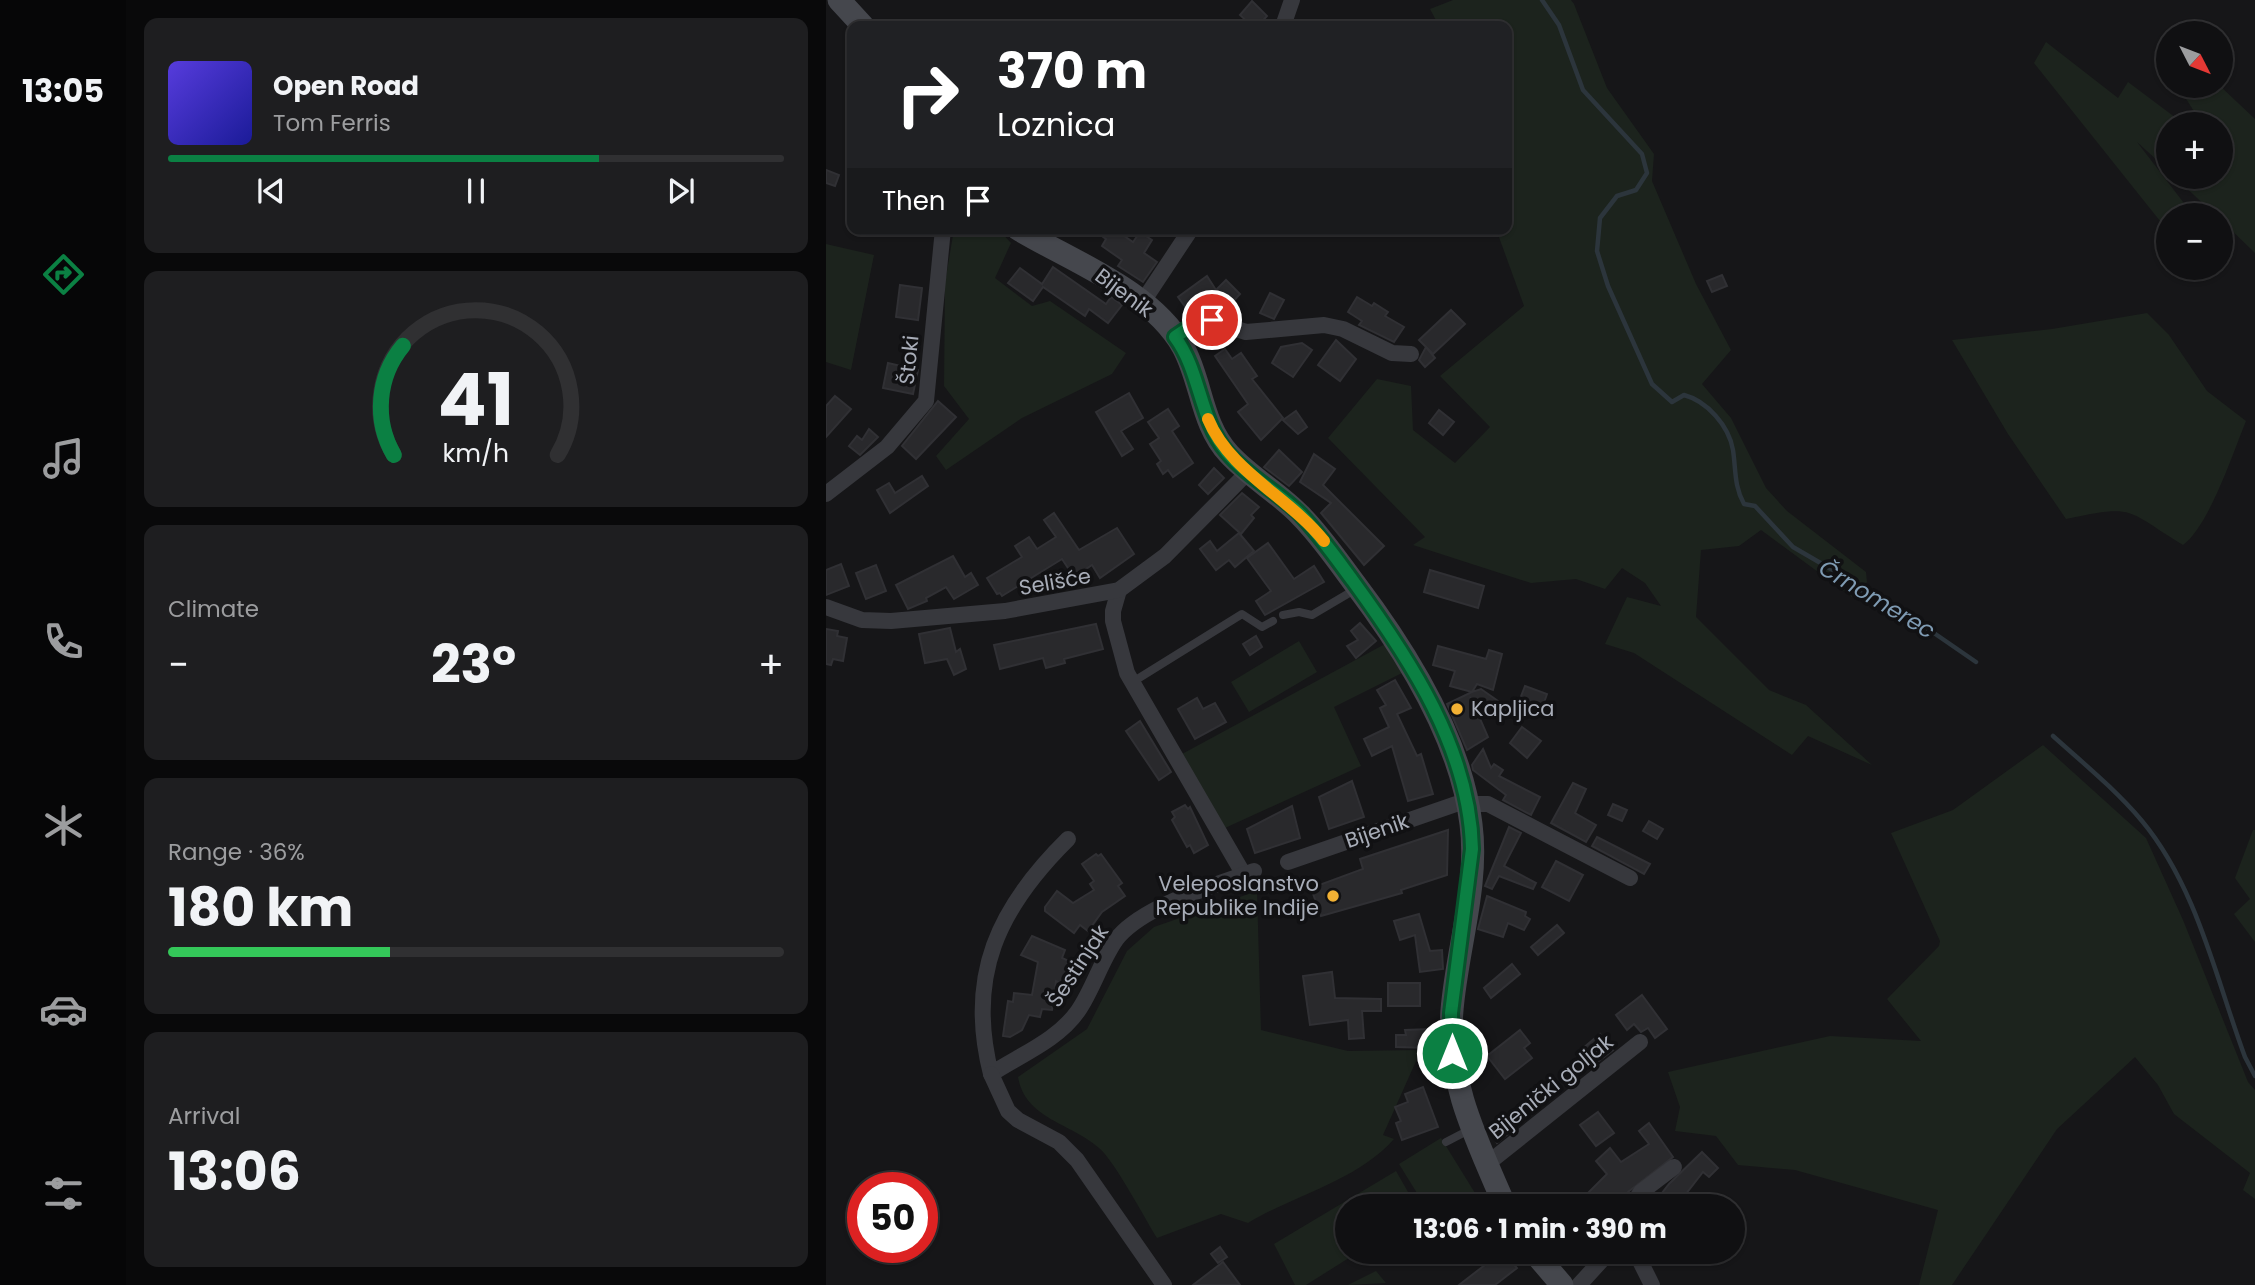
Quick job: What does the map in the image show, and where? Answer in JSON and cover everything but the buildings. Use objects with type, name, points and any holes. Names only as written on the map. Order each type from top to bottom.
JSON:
[{"type":"main road","points":[[839,0],[858,21]]},
{"type":"main road","name":"Bijenik","points":[[1029,235],[1098,272],[1142,303],[1175,337],[1194,374],[1214,435],[1228,454],[1315,530],[1406,654],[1424,688],[1468,803],[1472,826],[1471,878],[1454,988],[1451,1040],[1454,1069],[1471,1129],[1500,1194]]},
{"type":"main road","points":[[1544,1264],[1562,1285]]},
{"type":"street","points":[[1285,21],[1292,0]]},
{"type":"street","name":"Štoki","points":[[826,494],[887,447],[926,401],[942,235]]},
{"type":"street","points":[[1142,303],[1187,235]]},
{"type":"street","points":[[1175,337],[1205,319],[1246,332],[1324,325],[1343,329],[1392,353],[1411,354]]},
{"type":"street","name":"Selišće","points":[[826,607],[862,620],[891,621],[1005,611],[1119,590],[1165,556],[1248,472]]},
{"type":"street","name":"Šestinjak","points":[[991,1074],[1055,1034],[1076,1014],[1118,937],[1143,916],[1249,873],[1131,683],[1113,621],[1112,611],[1119,590]]},
{"type":"street","points":[[1468,803],[1485,804],[1501,810],[1630,878]]},
{"type":"street","name":"Bijenik","points":[[1288,862],[1468,803]]},
{"type":"street","points":[[1068,839],[1022,888],[1003,922],[989,957],[982,992],[983,1042],[991,1074],[1008,1111],[1018,1120],[1059,1142],[1077,1160],[1164,1285]]},
{"type":"street","name":"Bijenički goljak","points":[[1488,1164],[1640,1042]]},
{"type":"street","points":[[1640,1194],[1674,1167]]},
{"type":"street","points":[[1579,1285],[1598,1264]]},
{"type":"street","points":[[1642,1264],[1652,1285]]},
{"type":"lane","points":[[1283,615],[1299,612],[1312,615],[1358,587]]},
{"type":"lane","points":[[1131,683],[1242,614],[1262,628],[1273,621]]},
{"type":"lane","points":[[1446,1142],[1471,1129]]},
{"type":"shaded area","points":[[1453,0],[1571,0],[1574,4],[1607,88],[1654,154],[1652,181],[1696,284],[1731,350],[1702,384],[1731,418],[1766,488],[1787,511],[1866,572],[1867,582],[1852,597],[1761,530],[1739,546],[1701,550],[1696,617],[1769,690],[1806,705],[1872,765],[1808,736],[1792,755],[1634,653],[1605,644],[1627,597],[1661,606],[1645,583],[1622,568],[1605,589],[1576,579],[1531,583],[1413,545],[1425,537],[1328,438],[1377,379],[1411,386],[1413,430],[1455,463],[1490,427],[1440,376],[1524,306],[1498,235],[1512,235],[1512,21],[1436,21],[1430,9]]},
{"type":"shaded area","points":[[2046,42],[2118,98],[2128,82],[2168,112],[2156,112],[2156,159],[2137,142],[2156,167],[2156,189],[2173,189],[2184,203],[2156,203],[2156,216],[2034,63]]},
{"type":"shaded area","points":[[2186,98],[2233,98],[2255,119],[2255,253],[2233,232],[2233,203],[2202,203],[2188,189],[2233,189],[2233,112],[2194,112]]},
{"type":"shaded area","points":[[953,235],[1004,235],[1011,243],[995,278],[1032,306],[1050,301],[1126,353],[1112,374],[1022,418],[946,470],[936,456],[969,419],[944,386],[945,283]]},
{"type":"shaded area","points":[[826,244],[874,255],[851,370],[826,362]]},
{"type":"shaded area","points":[[2147,313],[2169,335],[2207,391],[2246,421],[2211,506],[2193,536],[2183,545],[2129,513],[2106,512],[2066,519],[2008,434],[1952,340],[2052,329]]},
{"type":"shaded area","points":[[1299,641],[1317,672],[1249,712],[1231,682]]},
{"type":"shaded area","points":[[1385,644],[1402,673],[1334,707],[1361,766],[1225,828],[1182,754]]},
{"type":"shaded area","points":[[2043,745],[2146,838],[2183,920],[2248,1082],[2255,1090],[2255,1199],[2243,1190],[2250,1173],[2174,1114],[2158,1085],[2135,1057],[2057,1129],[1952,1285],[1919,1285],[1938,1210],[1795,1170],[1738,1165],[1716,1136],[1675,1131],[1680,1107],[1668,1072],[1830,1036],[1921,1041],[1887,999],[1939,946],[1940,941],[1891,833],[1953,810]]},
{"type":"shaded area","points":[[2253,830],[2255,942],[2234,914],[2250,899],[2235,878]]},
{"type":"shaded area","points":[[1257,891],[1261,1030],[1348,1051],[1421,1050],[1383,1135],[1394,1139],[1379,1154],[1344,1177],[1248,1223],[1221,1214],[1157,1238],[1121,1177],[1099,1148],[1039,1111],[1022,1091],[1018,1077],[1087,1029],[1127,951],[1154,927]]},
{"type":"shaded area","points":[[1441,1138],[1476,1194],[1418,1194],[1399,1164]]},
{"type":"shaded area","points":[[1396,1171],[1409,1194],[1358,1194]]},
{"type":"shaded area","points":[[1335,1208],[1335,1264],[1339,1264],[1306,1285],[1295,1285],[1274,1244]]},
{"type":"shaded area","points":[[1376,1271],[1386,1283],[1348,1285]]},
{"type":"waterway","name":"Črnomerec","points":[[1542,0],[1559,25],[1583,90],[1642,154],[1647,173],[1636,190],[1617,196],[1600,218],[1597,251],[1608,286],[1652,384],[1672,402],[1684,395],[1701,403],[1716,416],[1731,441],[1737,484],[1744,504],[1755,506],[1793,547],[1836,572],[1864,596],[1902,611],[1976,662]]},
{"type":"waterway","name":"Črnomerec","points":[[2053,736],[2121,798],[2161,847],[2191,904],[2245,1057],[2255,1076]]},
{"type":"slow traffic","points":[[1208,419],[1214,435],[1228,454],[1297,511],[1324,541]]},
{"type":"place","name":"Kapljica","points":[[1457,709]]},
{"type":"place","name":"Veleposlanstvo Republike Indije","points":[[1333,896]]},
{"type":"route","points":[[1212,320],[1200,320],[1175,337],[1183,347],[1194,374],[1214,435],[1228,454],[1297,511],[1315,530],[1376,611],[1406,654],[1424,688],[1460,776],[1472,826],[1472,849],[1471,878],[1451,1013],[1452,1053]]}]
